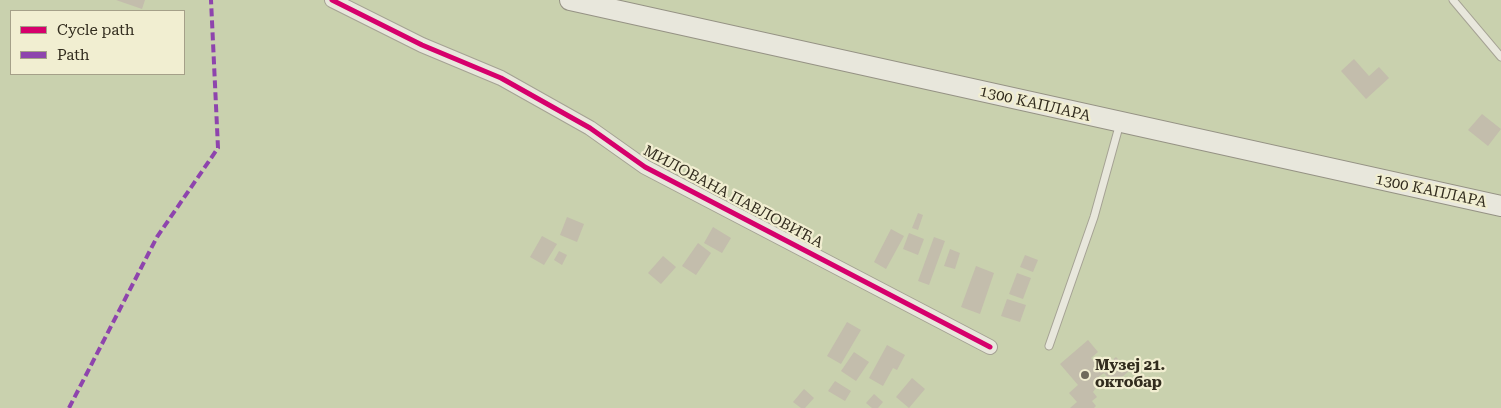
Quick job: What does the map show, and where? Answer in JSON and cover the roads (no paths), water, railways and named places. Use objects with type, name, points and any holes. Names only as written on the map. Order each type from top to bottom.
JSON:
[{"type":"main road","name":"1300 КАПЛАРА","points":[[570,0],[1501,206]]},
{"type":"street","name":"МИЛОВАНА ПАВЛОВИЋА","points":[[332,0],[422,45],[501,78],[590,128],[645,167],[990,347]]},
{"type":"lane","points":[[1453,0],[1501,57]]},
{"type":"lane","points":[[1049,346],[1094,217],[1120,123]]},
{"type":"place","name":"Музеј 21. октобар","points":[[1085,375]]}]
